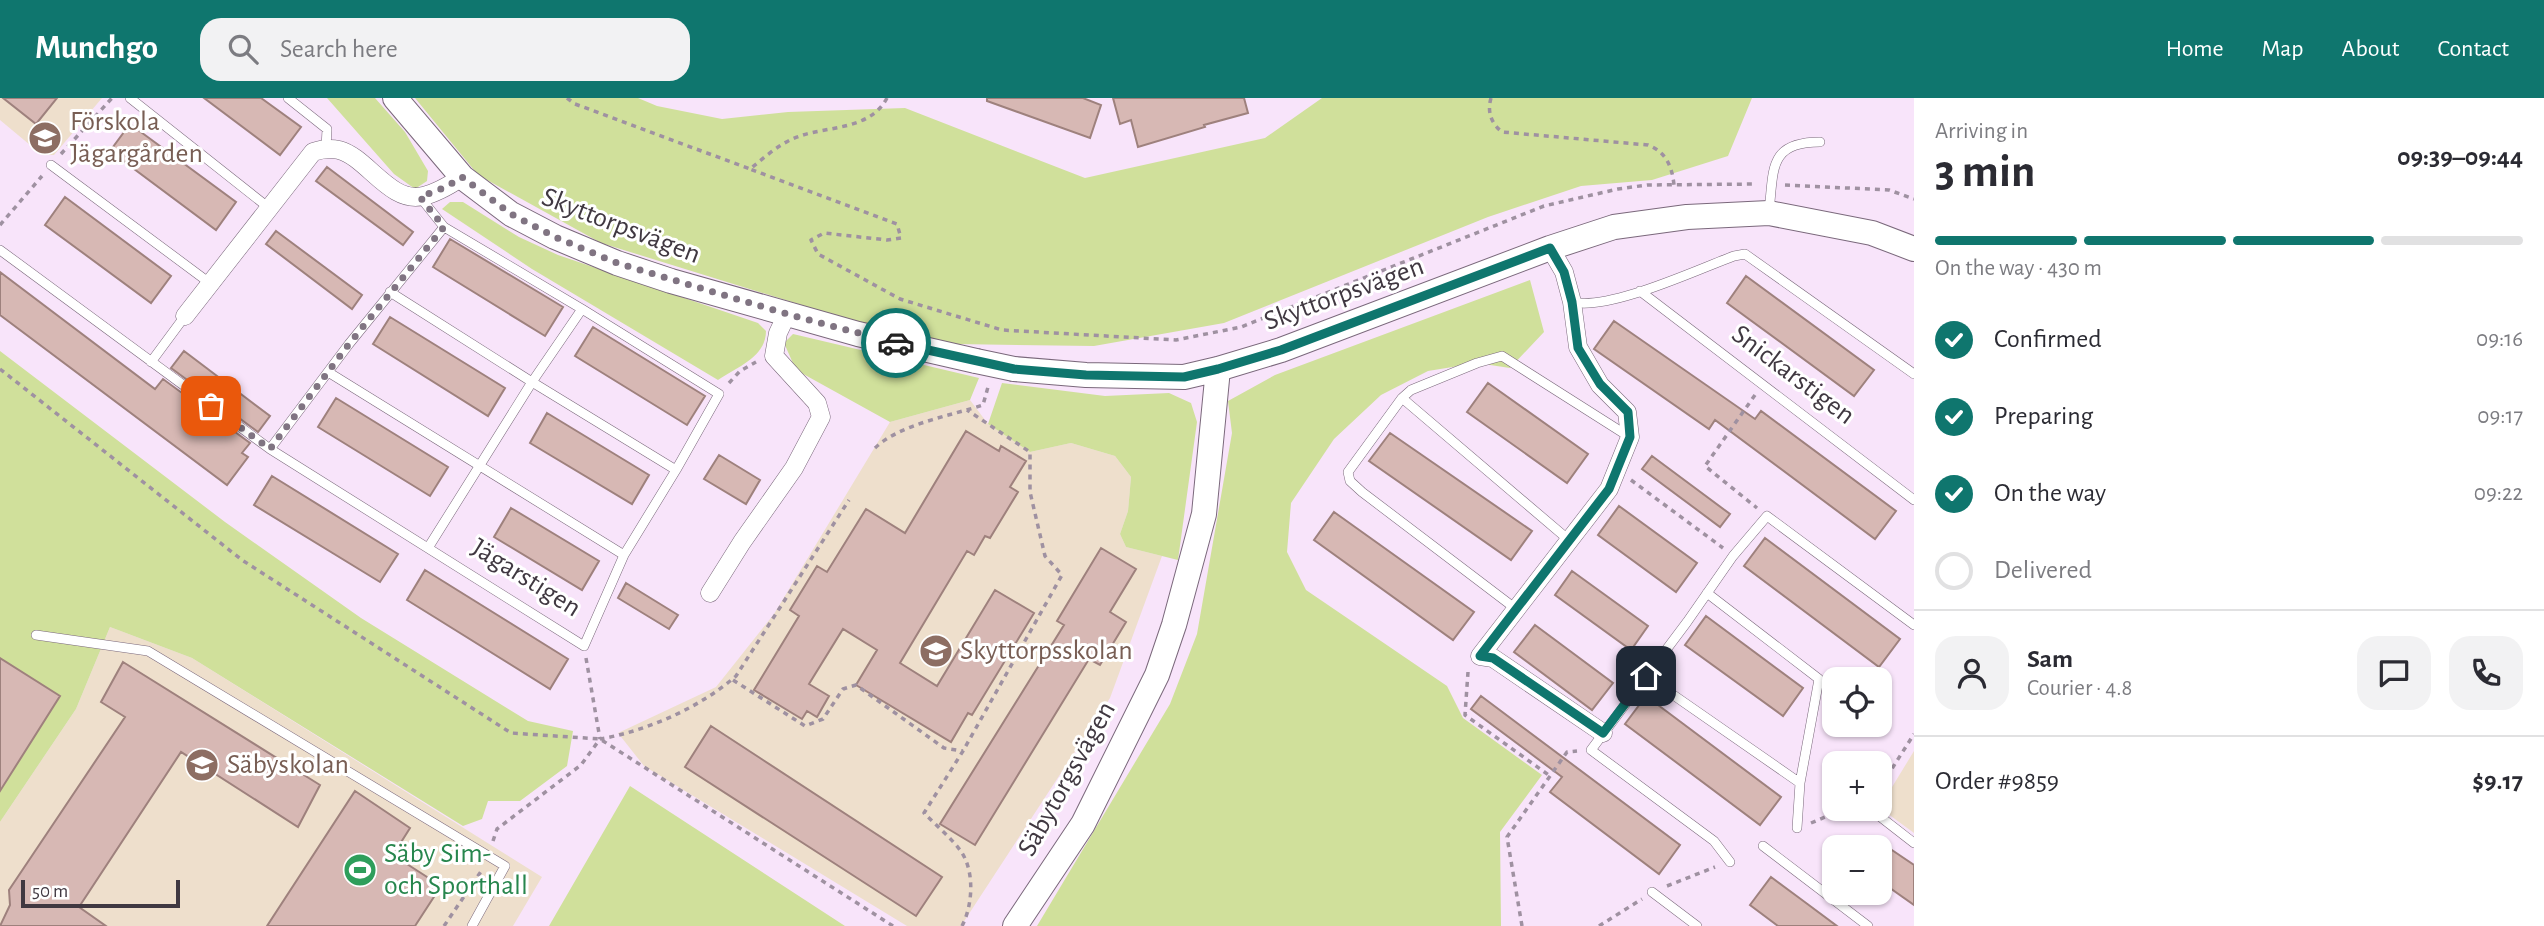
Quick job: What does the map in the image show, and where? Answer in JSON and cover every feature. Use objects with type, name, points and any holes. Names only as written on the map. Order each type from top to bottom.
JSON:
[{"type":"street","name":"Skyttorpsvägen","points":[[396,98],[462,177],[511,214],[555,237],[628,267],[983,371],[1014,369],[1086,375],[1184,377],[1281,350],[1550,248],[1614,227],[1687,217],[1769,213],[1872,233],[1914,249]]},
{"type":"street","points":[[186,316],[313,152],[326,148],[342,150],[397,193],[420,197],[446,187],[462,177]]},
{"type":"street","points":[[1550,248],[1564,272],[1572,302],[1578,348],[1600,384],[1628,412],[1630,437],[1609,489],[1480,656],[1493,658],[1603,733]]},
{"type":"street","points":[[710,593],[794,468],[821,417],[817,403],[774,356],[778,333],[787,314]]},
{"type":"street","name":"Säbytorgsvägen","points":[[1015,926],[1083,824],[1157,675],[1174,625],[1204,514],[1218,369]]},
{"type":"lane","points":[[130,98],[270,208]]},
{"type":"lane","points":[[288,98],[327,129],[326,148]]},
{"type":"lane","points":[[1769,213],[1776,160],[1786,148],[1799,142],[1820,142]]},
{"type":"lane","points":[[51,165],[211,284]]},
{"type":"lane","points":[[420,197],[444,227],[719,394]]},
{"type":"lane","points":[[270,449],[390,292],[444,227]]},
{"type":"lane","name":"Jägarstigen","points":[[0,250],[270,449],[584,646],[624,555],[719,394]]},
{"type":"lane","points":[[1572,302],[1597,303],[1640,291],[1745,254],[1914,374]]},
{"type":"lane","name":"Snickarstigen","points":[[1640,291],[1914,499]]},
{"type":"lane","points":[[390,292],[676,470]]},
{"type":"lane","name":"Jägarstigen","points":[[428,548],[532,382],[582,309]]},
{"type":"lane","points":[[151,362],[186,316]]},
{"type":"lane","points":[[1516,609],[1350,481],[1348,472],[1402,398],[1411,390],[1477,363],[1502,356],[1630,437]]},
{"type":"lane","points":[[328,372],[624,555]]},
{"type":"lane","points":[[1402,398],[1570,541]]},
{"type":"lane","points":[[1730,862],[1714,841],[1591,750],[1733,556],[1767,516],[1914,625]]},
{"type":"lane","points":[[1707,593],[1819,679],[1800,783],[1797,828]]},
{"type":"lane","points":[[36,635],[148,651],[505,866],[472,926]]},
{"type":"lane","points":[[1646,676],[1800,783]]},
{"type":"lane","points":[[1886,821],[1914,843]]},
{"type":"lane","points":[[1763,846],[1868,926]]},
{"type":"lane","points":[[1652,892],[1697,926]]},
{"type":"path","points":[[567,98],[575,104],[897,224],[901,238],[887,240],[824,233],[811,240],[818,254],[900,299],[1002,330],[1176,340],[1241,327],[1544,206],[1618,189],[1674,185],[1772,184],[1889,190],[1914,199]]},
{"type":"path","points":[[750,169],[779,146],[799,136],[851,125],[877,111],[887,98]]},
{"type":"path","points":[[1491,98],[1490,117],[1494,126],[1502,132],[1648,145],[1663,154],[1672,167],[1674,185]]},
{"type":"path","points":[[719,394],[740,371],[758,360],[774,356]]},
{"type":"path","points":[[0,369],[242,560],[511,733],[600,739],[632,733],[717,694],[733,679],[849,500]]},
{"type":"path","points":[[875,448],[885,438],[983,405],[983,371]]},
{"type":"path","points":[[1761,385],[1705,466],[1767,516]]},
{"type":"path","points":[[962,926],[967,916],[971,884],[962,852],[924,813],[963,751],[1062,575],[1045,556],[1030,492],[1030,452],[967,410]]},
{"type":"path","points":[[1618,470],[1733,556]]},
{"type":"path","points":[[444,926],[491,857],[494,832],[581,765],[600,739],[584,646]]},
{"type":"path","points":[[1480,656],[1468,666],[1465,715],[1550,776]]},
{"type":"path","points":[[733,679],[805,726],[822,719],[843,689],[856,685],[944,748],[963,751]]},
{"type":"path","points":[[1892,769],[1914,734]]},
{"type":"path","points":[[600,739],[893,926]]},
{"type":"path","points":[[1522,926],[1507,837],[1567,752],[1591,750]]},
{"type":"shaded area","name":"Förskola Jägargården","points":[[0,98],[102,98],[54,155],[42,155],[0,120]]},
{"type":"shaded area","name":"Skyttorpsskolan","points":[[970,400],[988,424],[1030,452],[1071,443],[1115,456],[1131,477],[1128,511],[1120,534],[1126,547],[1162,556],[1110,698],[961,926],[907,926],[644,766],[618,733],[716,687],[774,614],[890,422]]},
{"type":"shaded area","name":"Säbyskolan","points":[[110,627],[192,658],[542,877],[513,926],[0,926],[0,822],[76,709]]},
{"type":"shaded area","points":[[1914,751],[1914,833],[1892,817],[1892,787]]},
{"type":"green space","points":[[327,98],[375,98],[405,132],[428,171],[427,181],[415,189],[394,174]]},
{"type":"green space","points":[[415,98],[638,98],[657,106],[722,119],[788,112],[905,108],[1085,178],[1265,138],[1322,98],[1752,98],[1728,156],[1652,180],[1581,186],[1488,217],[1224,323],[1094,346],[955,344],[850,320],[601,243],[478,175]]},
{"type":"green space","points":[[450,202],[463,202],[519,237],[558,255],[758,323],[766,331],[765,340],[756,355],[718,380],[532,269],[442,209]]},
{"type":"green space","points":[[1530,280],[1544,332],[1510,368],[1477,363],[1428,371],[1381,395],[1334,439],[1291,503],[1287,552],[1306,590],[1447,686],[1463,718],[1542,775],[1500,832],[1501,926],[1037,926],[1170,704],[1197,634],[1232,433],[1228,401],[1275,375]]},
{"type":"green space","points":[[793,334],[979,378],[970,400],[890,422],[796,370],[784,343]]},
{"type":"green space","points":[[0,351],[225,522],[361,618],[528,721],[573,731],[567,766],[520,801],[488,801],[482,819],[463,826],[192,658],[110,627],[76,709],[0,822]]},
{"type":"green space","points":[[1002,383],[1105,396],[1169,393],[1191,403],[1197,422],[1178,560],[1126,547],[1120,534],[1128,511],[1131,477],[1115,456],[1071,443],[1030,452],[988,424]]},
{"type":"green space","points":[[630,786],[845,926],[549,926]]},
{"type":"building","points":[[3,98],[57,98],[36,124]]},
{"type":"building","points":[[204,98],[261,98],[301,127],[280,155]]},
{"type":"building","points":[[987,98],[1083,98],[1101,105],[1090,138],[987,101]]},
{"type":"building","points":[[1113,98],[1244,98],[1248,113],[1138,147],[1131,120],[1120,124]]},
{"type":"building","points":[[130,124],[236,202],[216,230],[110,151]]},
{"type":"building","points":[[327,167],[413,232],[403,245],[316,181]]},
{"type":"building","points":[[65,197],[171,276],[151,303],[45,225]]},
{"type":"building","points":[[276,231],[362,295],[352,309],[266,244]]},
{"type":"building","points":[[450,239],[563,307],[545,336],[433,267]]},
{"type":"building","points":[[0,272],[155,389],[163,379],[250,443],[242,453],[248,457],[227,485],[0,315]]},
{"type":"building","points":[[1746,276],[1874,370],[1854,396],[1727,303]]},
{"type":"building","points":[[390,317],[505,388],[488,416],[373,344]]},
{"type":"building","points":[[1614,321],[1755,419],[1761,411],[1896,511],[1875,539],[1715,420],[1709,429],[1594,349]]},
{"type":"building","points":[[593,327],[705,396],[687,425],[575,356]]},
{"type":"building","points":[[184,351],[270,416],[258,432],[171,368]]},
{"type":"building","points":[[1488,383],[1588,454],[1567,483],[1467,412]]},
{"type":"building","points":[[336,398],[448,467],[430,496],[318,427]]},
{"type":"building","points":[[547,413],[649,475],[632,504],[530,443]]},
{"type":"building","points":[[966,431],[999,451],[1001,446],[1026,461],[1010,487],[1018,492],[990,538],[985,536],[974,555],[967,551],[900,663],[937,686],[995,590],[1034,613],[972,715],[968,713],[951,742],[856,685],[877,650],[843,629],[809,684],[829,696],[817,717],[807,711],[802,719],[754,690],[799,616],[790,610],[817,566],[827,572],[866,509],[905,533]]},
{"type":"building","points":[[1390,433],[1532,531],[1511,560],[1369,461]]},
{"type":"building","points":[[719,455],[760,480],[746,504],[704,479]]},
{"type":"building","points":[[1652,456],[1730,514],[1720,527],[1642,469]]},
{"type":"building","points":[[272,476],[398,554],[380,582],[254,505]]},
{"type":"building","points":[[1619,506],[1697,563],[1676,592],[1598,535]]},
{"type":"building","points":[[511,508],[599,561],[582,590],[494,537]]},
{"type":"building","points":[[1334,512],[1474,612],[1453,640],[1314,540]]},
{"type":"building","points":[[1765,538],[1900,639],[1879,667],[1744,566]]},
{"type":"building","points":[[1101,548],[1136,569],[1110,612],[1126,622],[1100,665],[1089,659],[975,845],[940,824],[1064,625],[1057,621]]},
{"type":"building","points":[[425,570],[568,659],[550,689],[407,600]]},
{"type":"building","points":[[1572,571],[1648,626],[1631,650],[1555,595]]},
{"type":"building","points":[[626,583],[678,615],[669,629],[618,598]]},
{"type":"building","points":[[1706,616],[1803,688],[1783,716],[1685,645]]},
{"type":"building","points":[[1535,625],[1613,683],[1592,710],[1514,652]]},
{"type":"building","points":[[0,658],[60,696],[0,791]]},
{"type":"building","points":[[123,662],[320,785],[298,827],[181,752],[79,907],[106,926],[0,926],[10,905],[9,890],[125,717],[101,702]]},
{"type":"building","points":[[1481,696],[1680,845],[1659,874],[1550,792],[1562,777],[1471,709]]},
{"type":"building","points":[[1646,696],[1781,797],[1760,825],[1625,724]]},
{"type":"building","points":[[711,726],[942,877],[916,916],[685,767]]},
{"type":"building","name":"Säby Sim- och Sporthall","points":[[355,791],[410,828],[393,855],[441,886],[415,926],[267,926]]},
{"type":"building","points":[[1892,850],[1914,865],[1914,905],[1892,889]]},
{"type":"building","points":[[1771,877],[1837,926],[1778,926],[1750,905]]},
{"type":"way so far","points":[[211,406],[270,449],[349,344],[444,227],[420,197],[446,187],[462,177],[511,214],[555,237],[617,263],[671,281],[896,343]]},
{"type":"place","name":"Förskola Jägargården","points":[[45,138]]},
{"type":"place","name":"Skyttorpsskolan","points":[[936,651]]},
{"type":"place","name":"Säbyskolan","points":[[202,765]]},
{"type":"place","name":"Säby Sim- och Sporthall","points":[[360,870]]},
{"type":"route","points":[[896,343],[1014,369],[1086,375],[1184,377],[1281,350],[1550,248],[1564,272],[1572,302],[1578,348],[1600,384],[1628,412],[1630,437],[1609,489],[1480,656],[1493,658],[1603,733],[1646,676]]}]
